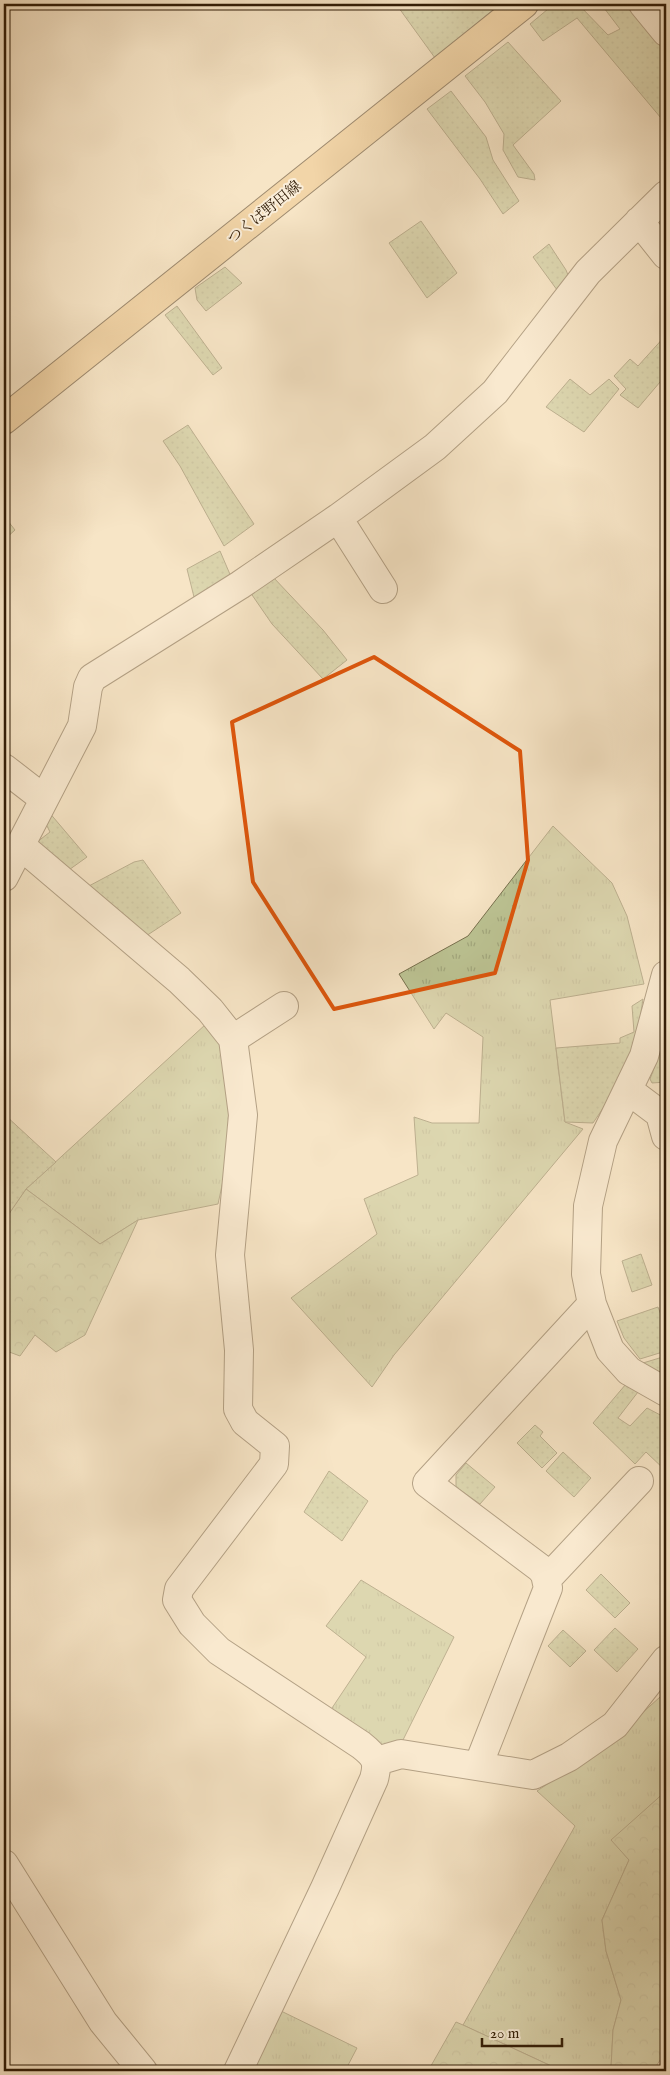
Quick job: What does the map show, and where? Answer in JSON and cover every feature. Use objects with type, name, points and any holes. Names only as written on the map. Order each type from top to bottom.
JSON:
[{"type":"main road","name":"つくば野田線","points":[[4,420],[524,4]]},
{"type":"street","points":[[643,4],[666,32]]},
{"type":"street","points":[[4,877],[82,726],[88,687],[92,678],[240,585],[338,518],[435,446],[495,392],[588,272],[666,195]]},
{"type":"street","points":[[639,220],[666,255]]},
{"type":"street","points":[[338,518],[383,590]]},
{"type":"street","points":[[4,768],[44,798]]},
{"type":"street","points":[[20,845],[179,980],[210,1010],[233,1039],[243,1115],[230,1255],[239,1350],[238,1409],[245,1422],[275,1446],[274,1464],[179,1589],[177,1600],[192,1624],[219,1651],[361,1745],[376,1757],[377,1761],[374,1779],[330,1879],[238,2071]]},
{"type":"street","points":[[666,975],[644,1056],[603,1141],[588,1206],[586,1274],[592,1304],[610,1350],[629,1371],[666,1392]]},
{"type":"street","points":[[233,1039],[284,1006]]},
{"type":"street","points":[[628,1090],[660,1114],[666,1136]]},
{"type":"street","points":[[478,1766],[548,1588],[547,1579],[540,1568],[427,1483],[592,1304]]},
{"type":"street","points":[[547,1579],[639,1481]]},
{"type":"street","points":[[377,1761],[401,1754],[533,1775],[569,1758],[615,1726],[666,1660]]},
{"type":"street","points":[[4,1864],[103,2022],[143,2071]]},
{"type":"highlighted area","points":[[374,657],[520,751],[528,860],[495,973],[334,1009],[253,882],[232,722]]},
{"type":"green space","points":[[396,4],[500,4],[435,58]]},
{"type":"green space","points":[[554,4],[578,4],[608,35],[620,29],[601,4],[636,4],[666,40],[666,124],[577,18],[543,41],[530,24]]},
{"type":"green space","points":[[508,42],[561,101],[513,145],[534,174],[535,180],[518,177],[503,150],[504,134],[485,102],[465,76]]},
{"type":"green space","points":[[451,91],[486,137],[493,160],[519,201],[503,214],[480,179],[427,109]]},
{"type":"green space","points":[[421,221],[457,273],[427,298],[389,243]]},
{"type":"green space","points":[[549,244],[566,270],[570,280],[560,294],[533,257]]},
{"type":"green space","points":[[225,267],[242,283],[206,311],[197,300],[195,288]]},
{"type":"green space","points":[[177,306],[222,368],[213,375],[165,315]]},
{"type":"green space","points":[[666,335],[666,375],[638,408],[620,395],[626,389],[614,376],[630,359],[638,366]]},
{"type":"green space","points":[[570,379],[590,395],[609,379],[619,389],[584,432],[546,407]]},
{"type":"green space","points":[[188,425],[254,524],[224,546],[180,466],[163,441]]},
{"type":"green space","points":[[4,516],[15,530],[4,540]]},
{"type":"green space","points":[[220,551],[232,579],[195,601],[187,569]]},
{"type":"green space","points":[[273,577],[323,630],[347,660],[323,679],[272,624],[250,592]]},
{"type":"green space","points":[[48,811],[87,857],[66,872],[37,842],[50,832],[44,820]]},
{"type":"green space","points":[[553,826],[612,883],[627,916],[644,984],[550,1000],[565,1122],[583,1129],[394,1355],[372,1387],[291,1298],[377,1234],[364,1199],[418,1175],[414,1117],[432,1123],[479,1123],[483,1037],[446,1013],[434,1029],[399,974],[468,936]]},
{"type":"green space","points":[[143,860],[181,913],[146,936],[87,887],[134,862]]},
{"type":"green space","points":[[643,999],[638,1031],[624,1077],[593,1123],[565,1122],[556,1048],[620,1043],[620,1038],[634,1032],[632,1006]]},
{"type":"green space","points":[[206,1024],[222,1044],[233,1099],[229,1153],[218,1204],[138,1220],[100,1244],[26,1189]]},
{"type":"green space","points":[[661,1049],[666,1063],[666,1082],[652,1083],[650,1079]]},
{"type":"green space","points":[[4,1114],[56,1162],[26,1189],[4,1221]]},
{"type":"green space","points":[[26,1189],[100,1244],[138,1220],[85,1335],[56,1352],[35,1335],[20,1356],[4,1350],[4,1221]]},
{"type":"green space","points":[[641,1254],[652,1285],[632,1292],[622,1261]]},
{"type":"green space","points":[[658,1307],[666,1328],[666,1351],[640,1359],[624,1338],[617,1321]]},
{"type":"green space","points":[[666,1356],[666,1377],[643,1363]]},
{"type":"green space","points":[[626,1384],[638,1392],[618,1418],[630,1426],[647,1408],[666,1418],[666,1471],[646,1452],[635,1464],[593,1423]]},
{"type":"green space","points":[[535,1425],[543,1432],[540,1436],[557,1453],[542,1468],[517,1443]]},
{"type":"green space","points":[[563,1452],[591,1478],[574,1497],[546,1471]]},
{"type":"green space","points":[[466,1463],[495,1487],[480,1504],[456,1487],[456,1475]]},
{"type":"green space","points":[[329,1471],[368,1501],[342,1541],[304,1512]]},
{"type":"green space","points":[[601,1574],[630,1603],[615,1618],[586,1590]]},
{"type":"green space","points":[[361,1580],[454,1637],[401,1744],[392,1748],[374,1742],[328,1714],[366,1657],[326,1626]]},
{"type":"green space","points":[[615,1628],[638,1649],[617,1672],[594,1650]]},
{"type":"green space","points":[[563,1630],[586,1651],[570,1667],[548,1646]]},
{"type":"green space","points":[[660,1697],[666,1702],[666,1791],[612,1840],[629,1860],[602,1920],[606,1951],[621,2000],[613,2030],[611,2068],[615,2071],[562,2071],[463,2025],[575,1826],[537,1791],[610,1742]]},
{"type":"green space","points":[[666,1791],[666,1943],[661,1954],[666,1957],[666,2051],[653,2071],[615,2071],[611,2068],[613,2030],[621,2000],[606,1951],[602,1920],[629,1860],[611,1840]]},
{"type":"green space","points":[[4,1804],[9,1849],[4,1840]]},
{"type":"green space","points":[[281,2011],[357,2048],[345,2071],[250,2071]]},
{"type":"green space","points":[[456,2022],[463,2025],[562,2071],[428,2071]]}]
